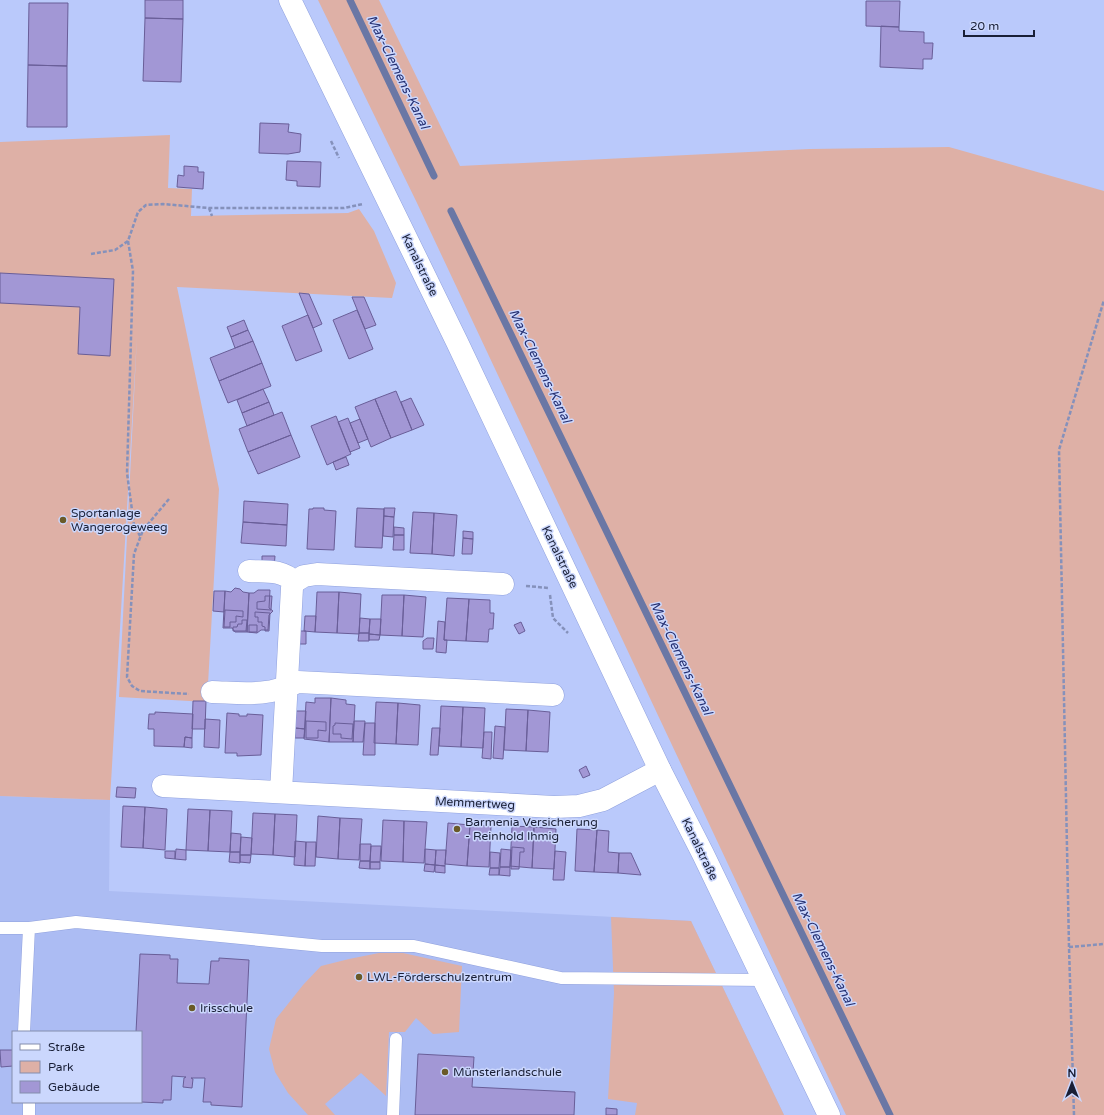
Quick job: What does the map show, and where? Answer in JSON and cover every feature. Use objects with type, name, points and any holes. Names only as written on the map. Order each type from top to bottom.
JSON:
[{"type":"street","name":"Kanalstraße","points":[[290,0],[461,349],[660,770],[703,854],[829,1115]]},
{"type":"street","points":[[249,571],[279,573],[288,576],[294,582]]},
{"type":"street","points":[[281,792],[292,588],[294,582],[304,576],[317,574],[503,584]]},
{"type":"street","points":[[212,692],[258,694],[286,688],[298,682],[553,695]]},
{"type":"street","name":"Memmertweg","points":[[163,786],[554,807],[579,806],[603,800],[660,770]]},
{"type":"lane","points":[[0,928],[29,928],[76,922],[322,946],[414,946],[561,978],[764,980]]},
{"type":"lane","points":[[24,1031],[29,928]]},
{"type":"lane","points":[[393,1115],[396,1039]]},
{"type":"lane","points":[[29,1103],[29,1115]]},
{"type":"path","points":[[140,536],[134,525],[127,473],[133,271],[128,241],[138,212],[146,205],[163,204],[209,208],[344,208],[362,203]]},
{"type":"path","points":[[209,208],[212,216]]},
{"type":"path","points":[[91,254],[115,250],[128,241]]},
{"type":"path","points":[[1074,1115],[1069,947],[1059,450],[1104,300]]},
{"type":"path","points":[[169,499],[143,530],[134,554],[126,677],[132,686],[140,691],[201,695],[212,692]]},
{"type":"path","points":[[1069,947],[1104,944]]},
{"type":"shaded area","name":"LWL-Förderschulzentrum","points":[[0,796],[110,800],[109,891],[691,921],[784,1115],[0,1115]]},
{"type":"green space","points":[[318,0],[379,0],[460,166],[810,149],[949,147],[1104,191],[1104,1115],[846,1115],[417,203]]},
{"type":"green space","points":[[170,135],[168,188],[192,189],[191,216],[348,213],[359,209],[374,231],[396,283],[392,298],[177,287],[219,489],[207,702],[119,697],[137,336],[110,800],[0,796],[0,142]]},
{"type":"green space","points":[[611,917],[691,921],[784,1115],[635,1115],[637,1103],[608,1099],[614,993]]},
{"type":"green space","points":[[379,953],[403,953],[462,966],[459,1032],[433,1034],[416,1018],[405,1032],[389,1032],[386,1096],[361,1073],[325,1104],[335,1115],[308,1115],[288,1093],[275,1072],[269,1049],[276,1019],[303,985],[321,966]]},
{"type":"building","points":[[145,0],[183,0],[183,19],[145,18]]},
{"type":"building","points":[[866,1],[900,1],[899,27],[866,26]]},
{"type":"building","points":[[29,3],[68,3],[67,66],[28,65]]},
{"type":"building","points":[[145,18],[183,19],[181,82],[143,81]]},
{"type":"building","points":[[881,26],[899,27],[899,31],[924,32],[924,43],[933,43],[932,59],[923,59],[923,69],[880,67]]},
{"type":"building","points":[[28,65],[67,66],[67,127],[27,127]]},
{"type":"building","points":[[260,123],[289,124],[288,132],[301,134],[300,152],[288,154],[259,153]]},
{"type":"building","points":[[287,161],[321,162],[320,187],[297,186],[297,181],[286,180]]},
{"type":"building","points":[[184,166],[198,167],[198,172],[204,172],[203,189],[177,187],[178,175],[184,176]]},
{"type":"building","points":[[0,273],[114,279],[110,356],[78,354],[80,307],[0,303]]},
{"type":"building","points":[[299,293],[309,294],[322,324],[313,328]]},
{"type":"building","points":[[352,297],[364,297],[376,325],[365,329]]},
{"type":"building","points":[[357,310],[373,349],[349,359],[333,320]]},
{"type":"building","points":[[308,315],[322,351],[296,361],[282,326]]},
{"type":"building","points":[[244,320],[248,330],[231,337],[227,327]]},
{"type":"building","points":[[248,330],[253,341],[235,348],[231,337]]},
{"type":"building","points":[[253,341],[262,363],[219,381],[210,358]]},
{"type":"building","points":[[262,363],[271,386],[228,403],[219,381]]},
{"type":"building","points":[[263,389],[269,402],[242,413],[237,400]]},
{"type":"building","points":[[396,391],[412,430],[391,438],[375,399]]},
{"type":"building","points":[[411,398],[424,425],[412,430],[401,402]]},
{"type":"building","points":[[375,399],[391,438],[371,447],[355,407]]},
{"type":"building","points":[[269,402],[274,415],[247,426],[242,413]]},
{"type":"building","points":[[282,412],[291,435],[248,452],[239,429]]},
{"type":"building","points":[[336,416],[351,454],[327,465],[311,426]]},
{"type":"building","points":[[348,418],[360,448],[350,452],[338,422]]},
{"type":"building","points":[[360,419],[368,439],[358,443],[350,423]]},
{"type":"building","points":[[291,435],[300,457],[258,474],[248,452]]},
{"type":"building","points":[[346,457],[349,465],[336,470],[333,462]]},
{"type":"building","points":[[244,501],[288,504],[287,525],[243,522]]},
{"type":"building","points":[[324,508],[324,510],[336,511],[334,550],[307,549],[309,509]]},
{"type":"building","points":[[357,508],[384,509],[382,548],[355,547]]},
{"type":"building","points":[[384,508],[395,508],[394,517],[384,516]]},
{"type":"building","points":[[413,512],[434,513],[432,554],[410,553]]},
{"type":"building","points":[[434,513],[457,515],[454,556],[432,554]]},
{"type":"building","points":[[384,516],[394,517],[393,537],[383,536]]},
{"type":"building","points":[[243,522],[287,525],[286,546],[241,543]]},
{"type":"building","points":[[394,527],[404,528],[404,535],[394,535]]},
{"type":"building","points":[[463,531],[473,532],[473,539],[463,538]]},
{"type":"building","points":[[394,535],[404,535],[404,550],[393,550]]},
{"type":"building","points":[[463,538],[473,539],[472,554],[462,554]]},
{"type":"building","points":[[262,556],[275,556],[274,568],[262,567]]},
{"type":"building","points":[[235,588],[249,593],[247,632],[235,632],[232,628],[223,628],[225,591],[231,592]]},
{"type":"building","points":[[258,590],[270,590],[269,608],[273,611],[269,615],[268,630],[261,630],[257,633],[247,632],[249,593],[254,593]]},
{"type":"building","points":[[214,591],[225,591],[224,612],[213,611]]},
{"type":"building","points":[[317,592],[339,592],[337,633],[315,632]]},
{"type":"building","points":[[339,592],[361,594],[359,634],[337,633]]},
{"type":"building","points":[[382,595],[404,595],[402,636],[380,635]]},
{"type":"building","points":[[404,595],[426,597],[423,637],[402,636]]},
{"type":"building","points":[[265,596],[272,596],[271,610],[257,609],[257,602],[265,601]]},
{"type":"building","points":[[447,598],[469,599],[466,641],[444,640]]},
{"type":"building","points":[[469,599],[490,600],[490,613],[494,613],[493,629],[489,629],[488,642],[466,641]]},
{"type":"building","points":[[225,610],[243,611],[243,617],[236,616],[236,622],[230,622],[230,627],[224,627]]},
{"type":"building","points":[[255,612],[270,613],[269,631],[265,631],[265,627],[262,626],[262,622],[258,622],[258,617],[255,617]]},
{"type":"building","points":[[305,616],[316,616],[315,632],[304,631]]},
{"type":"building","points":[[360,618],[370,619],[369,633],[359,633]]},
{"type":"building","points":[[370,619],[381,619],[380,635],[369,634]]},
{"type":"building","points":[[242,620],[247,620],[246,631],[233,631],[233,627],[237,627],[238,624],[242,624]]},
{"type":"building","points":[[438,621],[445,622],[444,640],[447,640],[446,653],[436,652]]},
{"type":"building","points":[[521,622],[525,631],[519,634],[514,625]]},
{"type":"building","points":[[249,625],[257,625],[257,632],[249,632]]},
{"type":"building","points":[[300,631],[306,631],[306,644],[299,644]]},
{"type":"building","points":[[359,633],[369,633],[369,641],[358,641]]},
{"type":"building","points":[[369,634],[380,635],[379,640],[369,640]]},
{"type":"building","points":[[427,638],[434,638],[433,649],[423,649],[423,641]]},
{"type":"building","points":[[315,698],[331,698],[329,742],[304,739],[306,702],[315,703]]},
{"type":"building","points":[[331,698],[346,700],[346,704],[355,705],[353,742],[329,742]]},
{"type":"building","points":[[193,701],[206,701],[205,729],[192,729]]},
{"type":"building","points":[[376,702],[398,703],[396,744],[374,743]]},
{"type":"building","points":[[398,703],[420,705],[418,745],[396,744]]},
{"type":"building","points":[[441,706],[463,707],[461,747],[439,746]]},
{"type":"building","points":[[463,707],[485,708],[483,748],[461,747]]},
{"type":"building","points":[[506,709],[528,710],[526,751],[504,750]]},
{"type":"building","points":[[528,710],[550,712],[548,752],[526,751]]},
{"type":"building","points":[[296,711],[306,711],[305,729],[295,728]]},
{"type":"building","points":[[155,712],[193,714],[192,738],[185,737],[184,747],[154,746],[154,729],[148,729],[149,714],[155,714]]},
{"type":"building","points":[[227,713],[239,714],[239,716],[247,716],[247,714],[263,715],[261,755],[237,756],[237,753],[225,753]]},
{"type":"building","points":[[205,719],[220,720],[219,748],[204,747]]},
{"type":"building","points":[[306,721],[326,722],[326,731],[318,730],[318,738],[306,738]]},
{"type":"building","points":[[354,721],[365,721],[363,742],[353,742]]},
{"type":"building","points":[[335,723],[353,724],[352,739],[341,738],[341,734],[333,734],[333,726]]},
{"type":"building","points":[[365,723],[375,723],[375,755],[363,755]]},
{"type":"building","points":[[495,726],[505,727],[503,759],[493,758]]},
{"type":"building","points":[[295,728],[305,729],[304,738],[295,738]]},
{"type":"building","points":[[432,728],[440,728],[438,755],[430,755]]},
{"type":"building","points":[[484,732],[492,732],[491,759],[482,758]]},
{"type":"building","points":[[185,737],[192,738],[192,748],[184,747]]},
{"type":"building","points":[[586,766],[590,775],[583,778],[579,770]]},
{"type":"building","points":[[117,787],[136,788],[135,798],[116,797]]},
{"type":"building","points":[[123,806],[145,807],[143,848],[121,847]]},
{"type":"building","points":[[145,807],[167,809],[165,850],[143,848]]},
{"type":"building","points":[[188,809],[210,810],[208,851],[186,850]]},
{"type":"building","points":[[210,810],[232,811],[230,852],[208,851]]},
{"type":"building","points":[[253,813],[275,814],[273,855],[251,854]]},
{"type":"building","points":[[275,814],[297,815],[295,857],[273,855]]},
{"type":"building","points":[[318,816],[340,818],[338,859],[316,857]]},
{"type":"building","points":[[340,818],[362,819],[359,860],[338,859]]},
{"type":"building","points":[[383,820],[404,821],[403,862],[381,861]]},
{"type":"building","points":[[404,821],[427,822],[424,863],[403,862]]},
{"type":"building","points":[[448,823],[470,825],[467,866],[445,864]]},
{"type":"building","points":[[470,825],[491,826],[489,867],[467,866]]},
{"type":"building","points":[[512,826],[534,827],[532,868],[510,866]]},
{"type":"building","points":[[534,827],[556,829],[554,869],[532,868]]},
{"type":"building","points":[[577,829],[597,830],[594,872],[575,871]]},
{"type":"building","points":[[597,830],[609,831],[608,852],[619,853],[618,873],[594,872]]},
{"type":"building","points":[[231,833],[241,834],[240,852],[230,852]]},
{"type":"building","points":[[241,837],[252,838],[251,855],[240,855]]},
{"type":"building","points":[[295,841],[306,842],[305,866],[294,865]]},
{"type":"building","points":[[306,842],[316,842],[315,866],[305,866]]},
{"type":"building","points":[[360,844],[371,844],[370,861],[360,861]]},
{"type":"building","points":[[371,846],[381,846],[380,862],[370,862]]},
{"type":"building","points":[[512,847],[524,848],[524,852],[520,852],[519,869],[511,869]]},
{"type":"building","points":[[176,849],[186,850],[186,860],[175,859]]},
{"type":"building","points":[[425,849],[436,850],[435,865],[425,864]]},
{"type":"building","points":[[501,849],[511,850],[510,867],[500,867]]},
{"type":"building","points":[[436,850],[446,850],[445,866],[435,865]]},
{"type":"building","points":[[165,851],[175,851],[175,859],[165,858]]},
{"type":"building","points":[[555,851],[566,852],[564,880],[553,880]]},
{"type":"building","points":[[230,852],[240,852],[240,863],[229,862]]},
{"type":"building","points":[[490,852],[500,853],[499,868],[490,868]]},
{"type":"building","points":[[619,853],[631,853],[641,875],[618,873]]},
{"type":"building","points":[[240,855],[251,855],[250,863],[240,862]]},
{"type":"building","points":[[360,861],[370,861],[370,869],[359,868]]},
{"type":"building","points":[[370,862],[380,862],[380,869],[370,869]]},
{"type":"building","points":[[425,864],[435,865],[434,872],[424,871]]},
{"type":"building","points":[[435,865],[445,866],[445,873],[435,872]]},
{"type":"building","points":[[500,867],[510,867],[510,876],[499,875]]},
{"type":"building","points":[[490,868],[499,868],[499,875],[489,875]]},
{"type":"building","name":"Irisschule","points":[[140,954],[170,955],[170,959],[178,959],[177,983],[209,984],[211,961],[219,961],[219,958],[249,960],[242,1107],[211,1105],[211,1102],[203,1102],[205,1078],[191,1078],[193,1079],[192,1088],[183,1087],[184,1078],[186,1077],[172,1076],[171,1100],[163,1100],[163,1103],[142,1102],[142,1031],[136,1031]]},
{"type":"building","points":[[0,1050],[12,1050],[12,1066],[1,1067]]},
{"type":"building","name":"Münsterlandschule","points":[[418,1054],[474,1057],[472,1087],[575,1092],[574,1115],[415,1115]]},
{"type":"building","points":[[606,1108],[617,1109],[617,1115],[606,1115]]},
{"type":"waterway","name":"Max-Clemens-Kanal","points":[[350,0],[434,176]]},
{"type":"waterway","name":"Max-Clemens-Kanal","points":[[451,211],[890,1115]]},
{"type":"place","name":"Sportanlage Wangerogeweeg","points":[[63,520]]},
{"type":"place","name":"Barmenia Versicherung - Reinhold Ihmig","points":[[457,829]]},
{"type":"place","name":"LWL-Förderschulzentrum","points":[[359,977]]},
{"type":"place","name":"Irisschule","points":[[192,1008]]},
{"type":"place","name":"Münsterlandschule","points":[[445,1072]]}]
